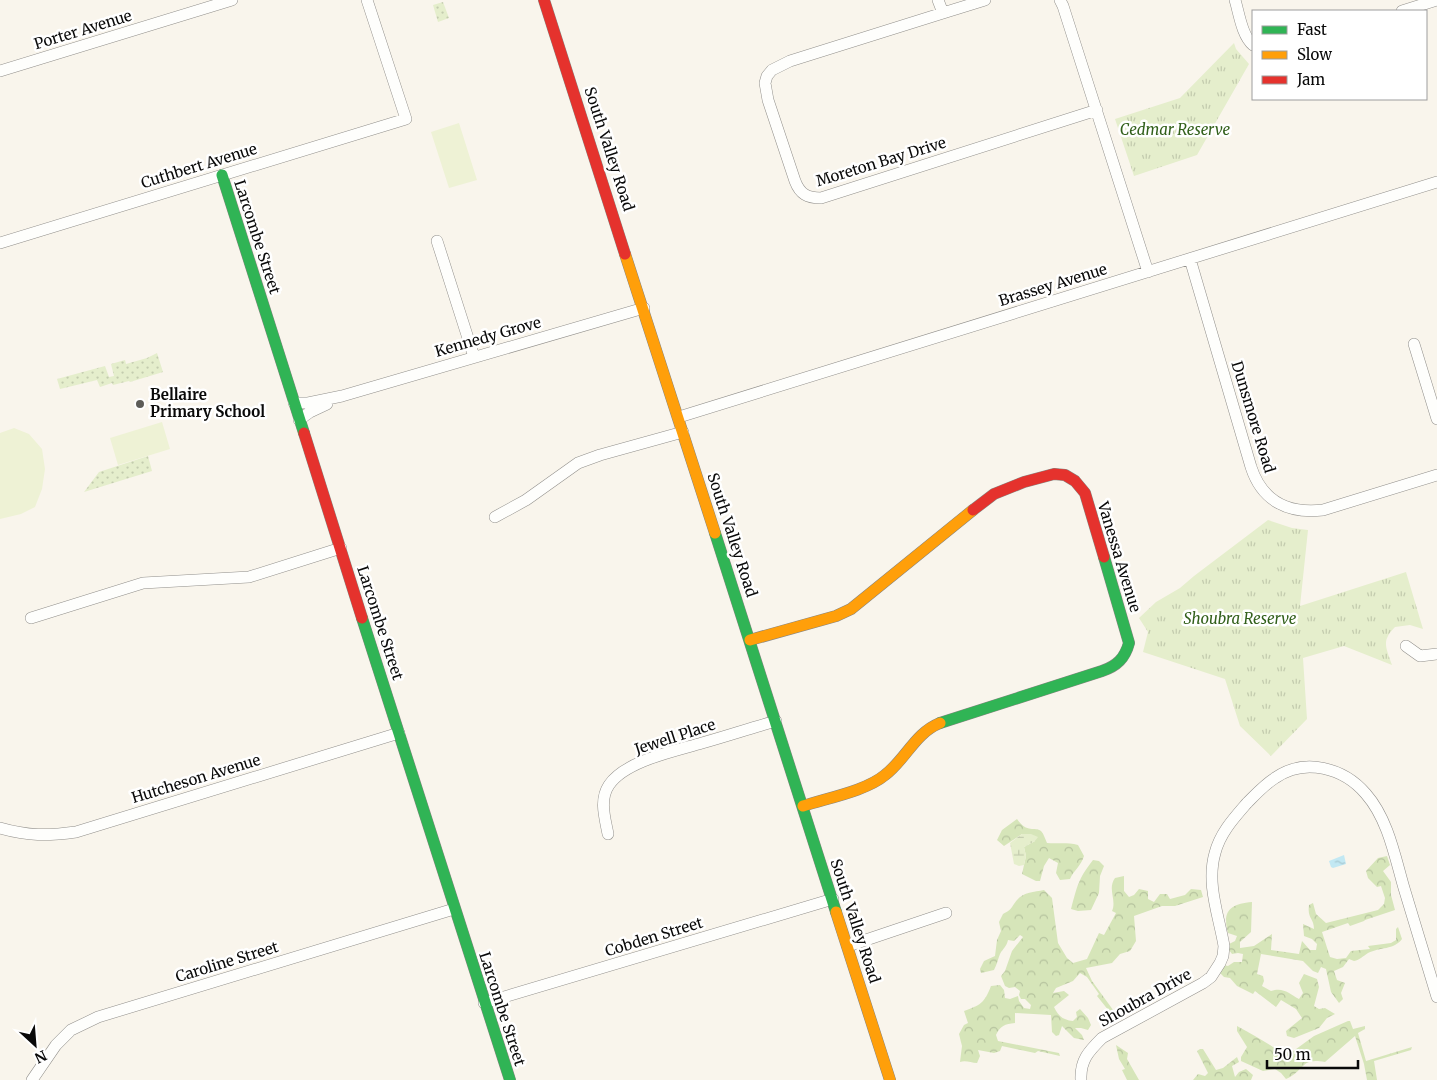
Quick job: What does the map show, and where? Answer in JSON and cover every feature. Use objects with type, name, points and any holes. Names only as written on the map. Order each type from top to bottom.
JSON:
[{"type":"street","name":"Porter Avenue","points":[[0,71],[232,0]]},
{"type":"street","name":"Cuthbert Avenue","points":[[0,242],[406,119],[367,0]]},
{"type":"street","name":"South Valley Road","points":[[544,0],[890,1080]]},
{"type":"street","points":[[938,0],[943,13]]},
{"type":"street","name":"Moreton Bay Drive","points":[[985,0],[790,61],[772,70],[767,76],[765,83],[768,100],[795,181],[798,189],[803,194],[811,198],[821,198],[1097,110]]},
{"type":"street","points":[[1060,0],[1148,272]]},
{"type":"street","points":[[1235,0],[1245,32],[1252,44]]},
{"type":"street","points":[[1405,10],[1437,0]]},
{"type":"street","name":"Larcombe Street","points":[[222,175],[454,909],[510,1080]]},
{"type":"street","name":"Brassey Avenue","points":[[679,417],[1437,182]]},
{"type":"street","points":[[437,241],[474,357]]},
{"type":"street","name":"Dunsmore Road","points":[[1190,259],[1253,473],[1262,491],[1293,510],[1308,512],[1323,510],[1437,474]]},
{"type":"street","name":"Kennedy Grove","points":[[294,403],[308,403],[342,396],[644,308]]},
{"type":"street","points":[[1414,344],[1437,419]]},
{"type":"street","name":"Kennedy Grove","points":[[299,420],[310,412],[342,396]]},
{"type":"street","points":[[495,517],[526,500],[578,463],[683,432]]},
{"type":"street","name":"Vanessa Avenue","points":[[750,640],[836,616],[850,609],[987,498],[1000,490],[1044,476],[1060,474],[1078,483],[1085,493],[1129,643],[1121,661],[1114,667],[938,724],[924,732],[886,774],[870,785],[803,806]]},
{"type":"street","points":[[31,618],[143,583],[249,577],[341,548]]},
{"type":"street","points":[[1406,646],[1420,656],[1437,654]]},
{"type":"street","name":"Jewell Place","points":[[608,834],[603,809],[604,797],[609,785],[620,774],[647,760],[776,721]]},
{"type":"street","name":"Hutcheson Avenue","points":[[0,828],[32,835],[76,832],[399,733]]},
{"type":"street","name":"Shoubra Drive","points":[[1081,1080],[1082,1064],[1092,1048],[1102,1038],[1203,984],[1211,977],[1220,964],[1224,946],[1212,887],[1212,869],[1215,852],[1221,838],[1234,818],[1256,793],[1276,776],[1292,769],[1308,766],[1339,773],[1366,794],[1375,806],[1390,840],[1437,997]]},
{"type":"street","name":"Cobden Street","points":[[484,1003],[833,899]]},
{"type":"street","name":"Caroline Street","points":[[32,1080],[56,1045],[71,1030],[98,1017],[454,909]]},
{"type":"street","points":[[848,946],[946,913]]},
{"type":"green space","points":[[443,2],[449,18],[438,22],[433,5]]},
{"type":"green space","name":"Cedmar Reserve","points":[[1234,43],[1236,49],[1249,64],[1197,155],[1134,176],[1115,119],[1180,98]]},
{"type":"green space","points":[[459,123],[477,180],[449,188],[431,132]]},
{"type":"green space","points":[[157,353],[163,372],[113,385],[112,383],[100,387],[97,380],[60,389],[57,379],[105,366],[109,377],[114,376],[111,364],[125,360],[126,364]]},
{"type":"green space","points":[[162,422],[170,449],[118,465],[110,438]]},
{"type":"green space","points":[[14,428],[29,434],[42,449],[45,469],[42,489],[35,507],[21,514],[0,519],[0,433]]},
{"type":"green space","points":[[148,456],[152,471],[84,492],[99,472]]},
{"type":"green space","name":"Shoubra Reserve","points":[[1268,520],[1292,528],[1308,530],[1300,606],[1406,572],[1423,629],[1410,625],[1395,627],[1386,640],[1392,665],[1344,646],[1303,658],[1307,719],[1271,756],[1240,726],[1225,679],[1143,652],[1148,632],[1139,618],[1156,602],[1180,588]]},
{"type":"green space","points":[[1017,819],[1027,828],[1041,831],[1047,843],[1078,845],[1084,856],[1070,879],[1060,880],[1056,873],[1058,863],[1049,858],[1044,866],[1040,881],[1022,874],[1026,856],[1024,847],[1035,841],[1022,834],[1004,846],[997,840],[1002,830]]},
{"type":"green space","points":[[1022,834],[1031,834],[1038,837],[1035,841],[1024,847],[1026,856],[1024,865],[1019,866],[1014,864],[1010,843]]},
{"type":"green space","points":[[1387,856],[1390,865],[1383,871],[1391,882],[1391,895],[1395,910],[1350,926],[1348,923],[1322,932],[1330,957],[1337,959],[1346,958],[1351,951],[1370,949],[1368,946],[1391,943],[1396,940],[1396,929],[1398,927],[1402,939],[1391,947],[1373,951],[1360,959],[1354,961],[1349,959],[1343,967],[1334,971],[1337,980],[1345,983],[1341,993],[1343,999],[1339,1003],[1331,992],[1326,969],[1321,967],[1318,973],[1313,971],[1303,961],[1261,954],[1257,974],[1263,976],[1262,986],[1271,991],[1283,990],[1299,999],[1303,993],[1299,983],[1304,974],[1317,979],[1319,987],[1314,1006],[1319,1009],[1325,1008],[1335,1014],[1327,1018],[1319,1028],[1294,1038],[1287,1036],[1286,1031],[1302,1018],[1296,1009],[1281,1000],[1276,1007],[1255,991],[1253,994],[1237,986],[1230,978],[1224,977],[1220,973],[1223,965],[1228,966],[1234,962],[1242,962],[1243,954],[1232,954],[1229,950],[1229,944],[1235,941],[1237,936],[1228,933],[1226,925],[1227,914],[1233,907],[1252,902],[1251,932],[1240,942],[1240,948],[1254,946],[1272,934],[1271,950],[1299,954],[1302,941],[1310,950],[1316,950],[1317,944],[1312,939],[1304,936],[1303,924],[1314,929],[1309,913],[1309,905],[1313,903],[1316,914],[1326,923],[1378,910],[1384,904],[1385,898],[1381,886],[1377,887],[1368,878],[1366,871],[1378,858]]},
{"type":"green space","points":[[1093,860],[1099,861],[1104,866],[1100,876],[1099,893],[1091,910],[1078,911],[1071,909],[1079,883]]},
{"type":"green space","points":[[1124,876],[1124,891],[1129,897],[1134,895],[1139,889],[1148,891],[1148,899],[1154,902],[1160,894],[1167,894],[1170,899],[1185,895],[1191,889],[1201,890],[1203,897],[1175,906],[1162,906],[1134,916],[1136,941],[1130,951],[1120,954],[1112,963],[1086,968],[1092,981],[1116,1014],[1112,1023],[1105,1022],[1105,1017],[1109,1011],[1097,996],[1099,994],[1087,977],[1080,973],[1073,981],[1056,988],[1053,993],[1064,991],[1069,995],[1054,1007],[1061,1017],[1073,1021],[1077,1017],[1076,1012],[1080,1009],[1088,1018],[1091,1025],[1088,1030],[1075,1028],[1084,1040],[1074,1038],[1062,1026],[1059,1035],[1056,1036],[1052,1032],[1051,1015],[1015,1013],[1015,1023],[999,1029],[996,1035],[998,1041],[1059,1053],[1060,1056],[1002,1046],[1000,1051],[994,1053],[978,1050],[980,1056],[977,1063],[960,1062],[962,1046],[959,1034],[964,1025],[968,1023],[964,1011],[981,1003],[991,986],[1000,985],[1004,990],[1005,998],[1010,999],[1018,996],[1024,1008],[1030,1009],[1031,1005],[1025,999],[1021,999],[1020,991],[1015,987],[1009,988],[1005,986],[1001,976],[1005,971],[1012,951],[1023,937],[1020,935],[1014,941],[1008,940],[994,970],[981,973],[980,969],[984,961],[995,956],[997,940],[1001,931],[999,922],[1003,914],[1023,895],[1044,890],[1052,898],[1058,943],[1067,958],[1073,963],[1087,959],[1099,933],[1104,935],[1116,913],[1112,911],[1112,886],[1115,878]]},
{"type":"green space","points":[[1350,1021],[1353,1029],[1365,1026],[1365,1029],[1358,1033],[1366,1061],[1412,1047],[1411,1050],[1374,1061],[1377,1080],[1367,1080],[1355,1036],[1325,1062],[1311,1061],[1286,1079],[1275,1069],[1263,1071],[1241,1061],[1241,1057],[1247,1047],[1237,1031],[1237,1026],[1280,1052],[1292,1052],[1314,1036]]},
{"type":"green space","points":[[1116,1045],[1128,1053],[1127,1059],[1139,1080],[1127,1080],[1122,1070],[1125,1069],[1119,1059]]},
{"type":"green space","points":[[1203,1049],[1216,1070],[1223,1068],[1237,1057],[1239,1062],[1232,1066],[1235,1077],[1239,1072],[1246,1069],[1253,1075],[1251,1080],[1193,1080],[1198,1074],[1205,1076],[1208,1073],[1197,1051]]},
{"type":"water","points":[[1344,855],[1346,864],[1331,867],[1329,861]]},
{"type":"traffic: fast","points":[[222,175],[304,433]]},
{"type":"traffic: fast","points":[[715,533],[836,912]]},
{"type":"traffic: fast","points":[[940,723],[1102,671],[1120,661],[1129,643],[1104,557]]},
{"type":"traffic: fast","points":[[362,618],[510,1080]]},
{"type":"traffic: slow","points":[[625,254],[715,533]]},
{"type":"traffic: slow","points":[[750,640],[836,616],[851,609],[973,510]]},
{"type":"traffic: slow","points":[[803,806],[846,794],[877,781],[899,762],[924,733],[940,723]]},
{"type":"traffic: slow","points":[[836,912],[890,1080]]},
{"type":"traffic: jam","points":[[544,0],[625,254]]},
{"type":"traffic: jam","points":[[304,433],[362,618]]},
{"type":"traffic: jam","points":[[973,510],[994,494],[1024,482],[1054,474],[1065,475],[1075,481],[1085,493],[1104,557]]},
{"type":"place","name":"Bellaire Primary School","points":[[140,404]]}]
